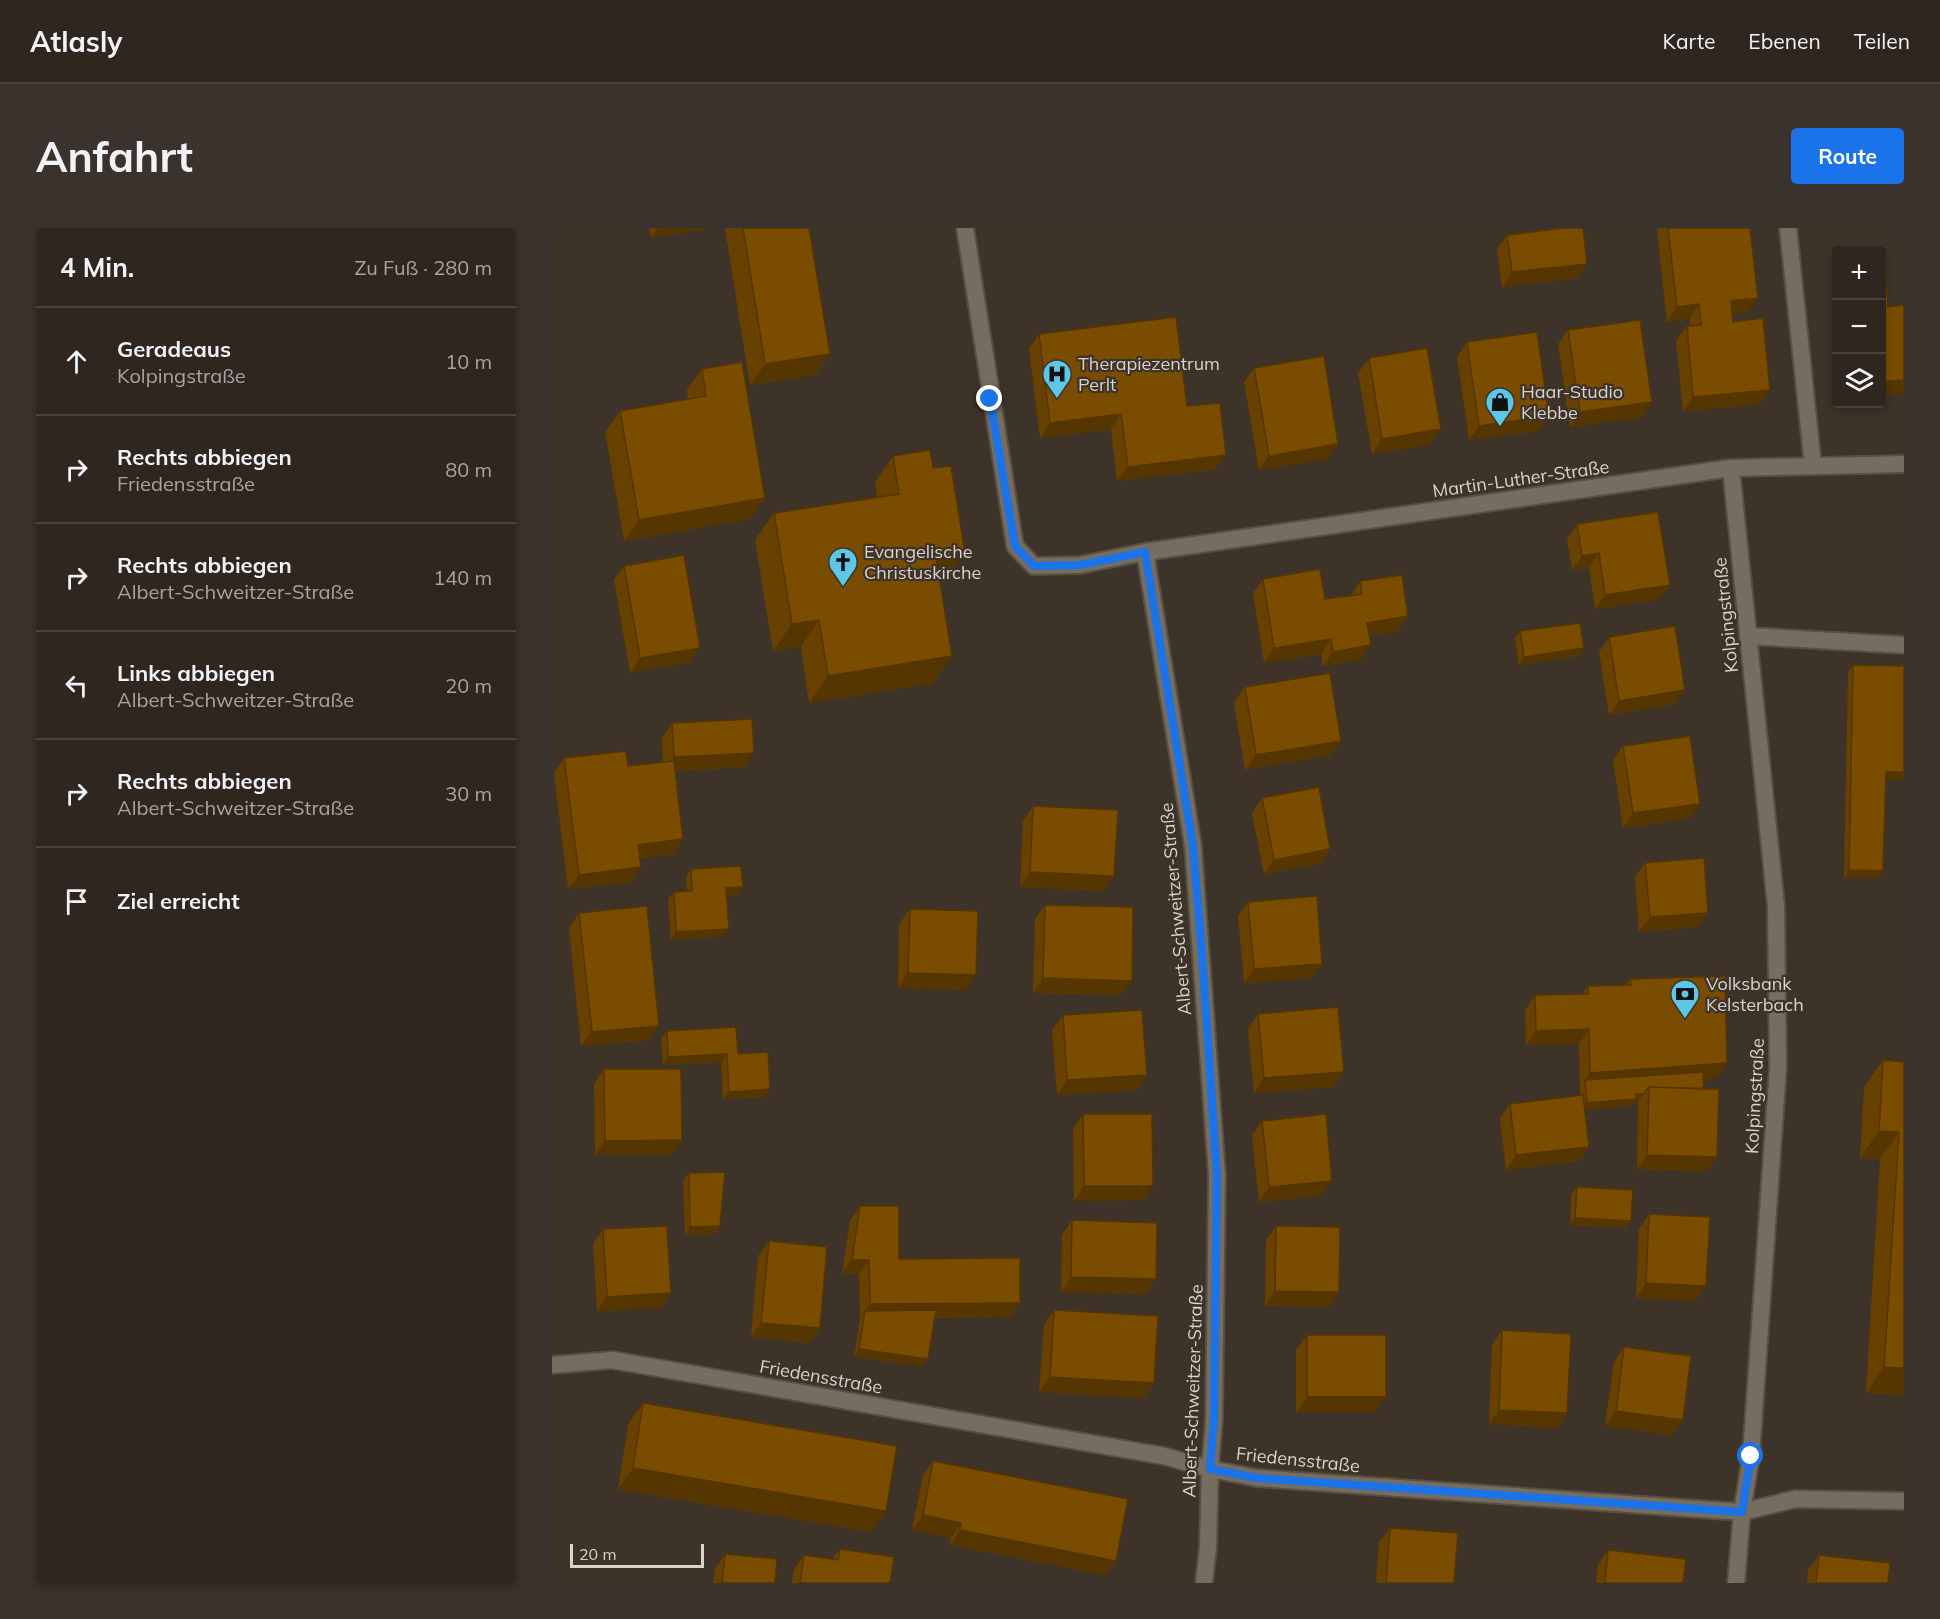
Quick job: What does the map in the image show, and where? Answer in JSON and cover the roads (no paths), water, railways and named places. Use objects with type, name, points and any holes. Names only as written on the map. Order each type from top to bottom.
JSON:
[{"type":"street","points":[[965,228],[1015,546],[1034,566],[1080,565],[1145,552]]},
{"type":"street","points":[[1788,228],[1813,466]]},
{"type":"street","name":"Martin-Luther-Straße","points":[[1145,552],[1731,468],[1904,464]]},
{"type":"street","name":"Kolpingstraße","points":[[1731,468],[1776,906],[1778,1067],[1751,1456],[1742,1512],[1736,1583]]},
{"type":"street","name":"Albert-Schweitzer-Straße","points":[[1145,552],[1193,846],[1217,1175],[1214,1419],[1208,1547],[1204,1583]]},
{"type":"street","points":[[1748,636],[1904,645]]},
{"type":"street","name":"Friedensstraße","points":[[552,1365],[612,1360],[1164,1456],[1210,1469],[1257,1478],[1742,1512],[1795,1499],[1904,1501]]},
{"type":"place","name":"Therapiezentrum Perlt","points":[[1057,400]]},
{"type":"place","name":"Haar-Studio Klebbe","points":[[1500,428]]},
{"type":"place","name":"Evangelische Christuskirche","points":[[843,588]]},
{"type":"place","name":"Volksbank Kelsterbach","points":[[1685,1020]]}]
